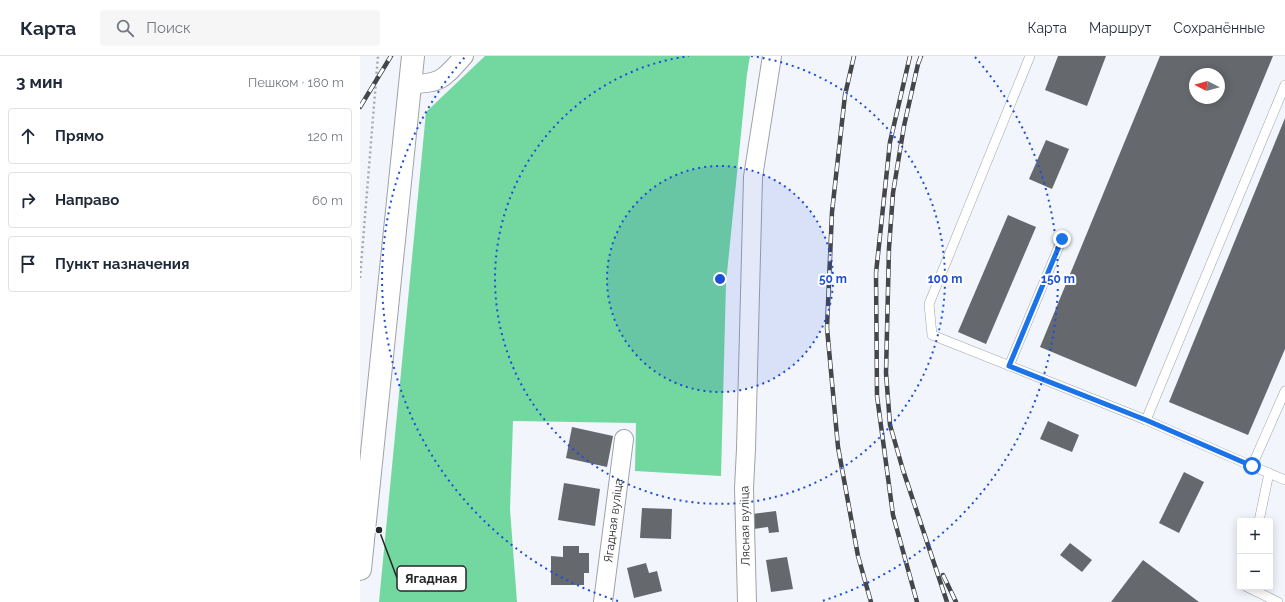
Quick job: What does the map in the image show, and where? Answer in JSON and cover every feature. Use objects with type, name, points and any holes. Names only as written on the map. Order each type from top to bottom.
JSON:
[{"type":"main road","points":[[360,569],[413,56]]},
{"type":"street","points":[[410,84],[428,84],[445,77],[464,56]]},
{"type":"street","name":"Лясная вуліца","points":[[747,602],[744,488],[753,177],[772,56]]},
{"type":"street","name":"Ягадная вуліца","points":[[604,602],[624,439]]},
{"type":"lane","points":[[1030,56],[929,304],[932,335],[1146,420],[1285,480]]},
{"type":"lane","points":[[1146,420],[1285,85]]},
{"type":"lane","points":[[1009,366],[1062,239]]},
{"type":"lane","points":[[1252,466],[1285,391]]},
{"type":"lane","points":[[1260,518],[1269,473]]},
{"type":"lane","points":[[1252,590],[1272,601]]},
{"type":"path","points":[[360,278],[378,56]]},
{"type":"green space","points":[[485,56],[750,56],[726,283],[721,476],[635,471],[636,423],[513,421],[510,509],[517,602],[379,602],[426,112]]},
{"type":"building","points":[[1058,56],[1106,56],[1087,106],[1045,90]]},
{"type":"building","points":[[1160,56],[1273,56],[1136,387],[1040,347]]},
{"type":"building","points":[[1285,118],[1285,349],[1248,435],[1169,402]]},
{"type":"building","points":[[1046,140],[1069,149],[1052,189],[1029,179]]},
{"type":"building","points":[[1008,215],[1036,227],[986,344],[958,332]]},
{"type":"building","points":[[1048,421],[1079,435],[1072,452],[1040,439]]},
{"type":"building","points":[[572,427],[613,436],[607,467],[566,458]]},
{"type":"building","points":[[1184,472],[1204,482],[1179,533],[1159,523]]},
{"type":"building","points":[[564,483],[600,489],[595,526],[558,520]]},
{"type":"building","points":[[642,508],[672,509],[671,539],[640,538]]},
{"type":"building","points":[[776,511],[779,532],[769,533],[768,527],[754,529],[752,514]]},
{"type":"building","points":[[1070,543],[1092,560],[1082,572],[1060,555]]},
{"type":"building","points":[[563,546],[579,546],[579,553],[589,553],[589,573],[584,573],[584,585],[551,585],[551,556],[563,557]]},
{"type":"building","points":[[787,557],[793,589],[771,592],[766,560]]},
{"type":"building","points":[[1143,560],[1199,602],[1111,602]]},
{"type":"building","points":[[646,563],[649,573],[657,571],[662,591],[634,598],[627,568]]},
{"type":"railway","points":[[360,107],[391,56]]},
{"type":"railway","points":[[854,56],[845,95],[832,212],[827,328],[838,447],[858,556],[871,602]]},
{"type":"railway","points":[[910,56],[890,142],[876,273],[877,396],[893,515],[917,602]]},
{"type":"railway","points":[[921,56],[904,126],[893,193],[889,248],[886,373],[890,425],[903,470],[947,602]]},
{"type":"railway","points":[[943,575],[956,602]]},
{"type":"place","name":"Ягадная","points":[[379,530]]},
{"type":"route","points":[[1062,239],[1009,366],[1146,420],[1252,466]]}]
